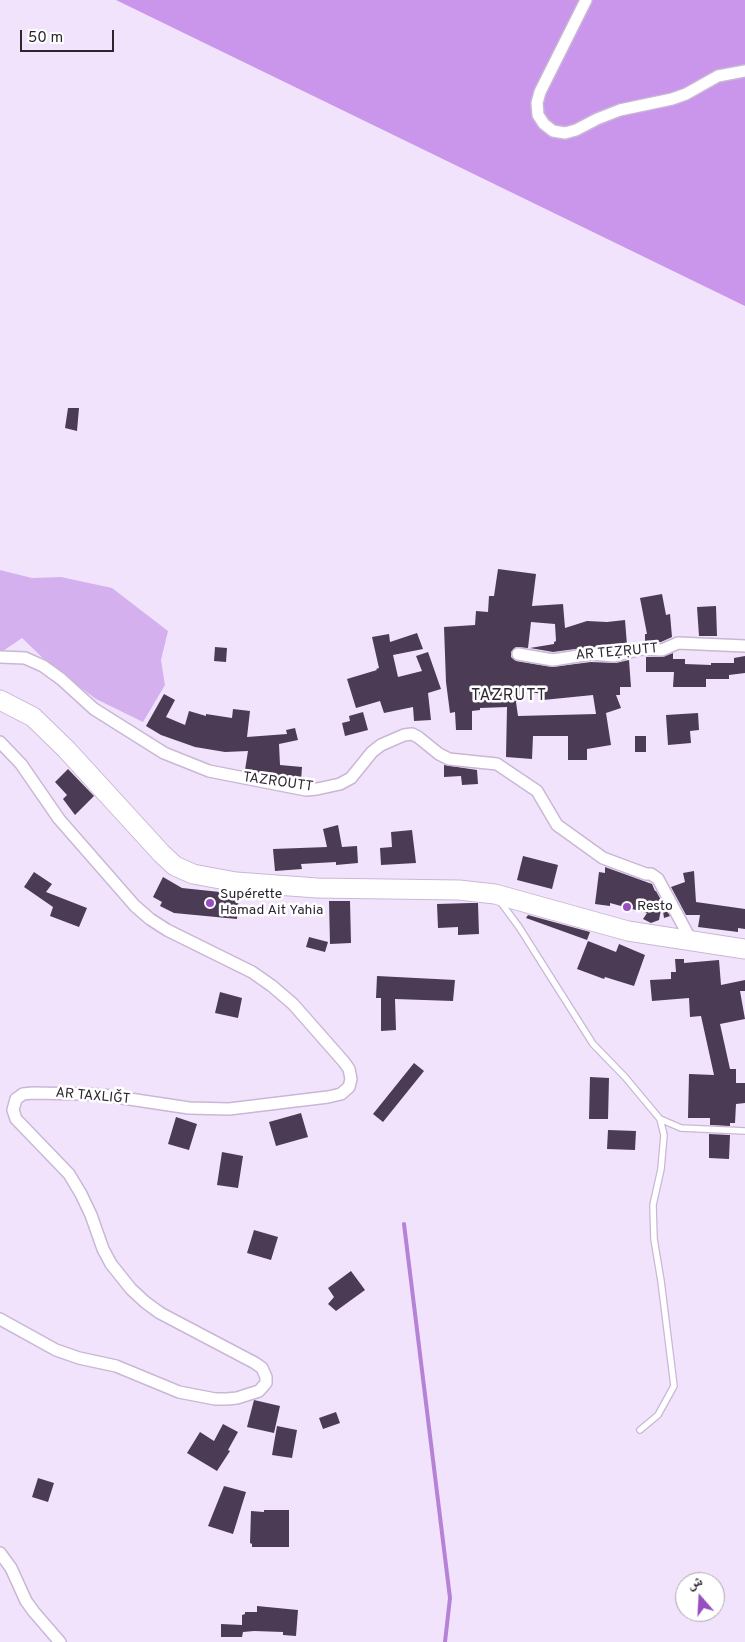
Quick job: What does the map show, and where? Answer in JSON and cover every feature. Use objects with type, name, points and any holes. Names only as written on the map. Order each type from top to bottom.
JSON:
[{"type":"main road","points":[[0,700],[33,716],[66,748],[175,866],[193,874],[236,882],[317,888],[459,890],[495,894],[628,931],[745,949]]},
{"type":"street","points":[[586,0],[540,92],[537,103],[538,115],[544,124],[554,131],[565,133],[576,130],[620,110],[657,104],[679,96],[718,76],[745,71]]},
{"type":"street","name":"AR TEẒṚUTT","points":[[518,654],[553,660],[591,654],[614,656],[641,649],[662,650],[678,643],[745,646]]},
{"type":"street","name":"TAZROUTT","points":[[0,657],[26,658],[43,666],[62,679],[78,696],[102,714],[164,753],[210,771],[306,790],[317,790],[340,784],[351,778],[372,752],[381,745],[404,735],[412,734],[450,760],[497,764],[537,792],[557,825],[609,861],[651,874],[658,879],[692,942]]},
{"type":"street","name":"AR TAXLIǦT","points":[[0,742],[21,764],[59,819],[135,906],[167,930],[252,972],[272,986],[293,1004],[344,1062],[350,1070],[352,1080],[349,1087],[341,1094],[229,1109],[188,1108],[103,1095],[83,1094],[33,1093],[23,1094],[16,1099],[13,1110],[16,1119],[69,1174],[91,1215],[103,1249],[111,1264],[130,1289],[160,1313],[262,1368],[266,1377],[266,1383],[259,1391],[237,1398],[226,1399],[215,1399],[179,1392],[116,1366],[79,1358],[56,1350],[0,1319]]},
{"type":"street","points":[[0,1554],[11,1568],[26,1601],[60,1642]]},
{"type":"lane","points":[[495,894],[519,927],[593,1044],[625,1077],[660,1119],[664,1136],[661,1169],[653,1204],[654,1239],[674,1386],[658,1415],[640,1430]]},
{"type":"lane","points":[[660,1119],[681,1128],[745,1131]]},
{"type":"shaded area","points":[[116,0],[745,0],[745,306]]},
{"type":"shaded area","points":[[0,570],[32,578],[61,577],[112,588],[168,631],[161,660],[165,685],[143,722],[96,699],[50,665],[22,638],[3,651],[0,651]]},
{"type":"building","points":[[68,408],[79,408],[77,431],[65,428]]},
{"type":"building","points":[[498,569],[536,574],[532,606],[563,604],[565,628],[587,621],[607,622],[625,620],[627,645],[613,648],[590,647],[553,652],[530,648],[554,644],[556,641],[555,624],[531,622],[528,648],[516,647],[511,652],[511,657],[516,661],[552,667],[591,662],[616,663],[629,660],[631,687],[620,687],[620,695],[616,695],[621,708],[606,713],[611,745],[587,749],[587,760],[568,760],[568,736],[533,736],[532,759],[506,757],[507,707],[480,708],[480,710],[472,711],[472,730],[456,730],[455,712],[450,713],[446,682],[444,627],[475,625],[476,611],[488,612],[489,596],[494,596]],"holes":[[[523,691],[543,694],[543,700],[593,695],[596,714],[518,716],[516,702],[521,702]]]},
{"type":"building","points":[[662,594],[666,615],[670,614],[672,637],[661,642],[645,642],[645,634],[647,634],[640,598]]},
{"type":"building","points":[[716,606],[717,636],[699,636],[697,607]]},
{"type":"building","points":[[417,633],[423,649],[393,655],[398,677],[422,671],[416,656],[428,652],[441,689],[428,693],[431,720],[414,721],[413,707],[384,713],[380,701],[356,708],[347,679],[379,668],[372,637],[389,634],[390,642]]},
{"type":"building","points":[[215,647],[227,648],[226,662],[214,661]]},
{"type":"building","points":[[673,653],[673,659],[685,659],[685,664],[711,665],[711,663],[734,663],[734,658],[745,656],[745,673],[729,675],[729,679],[706,679],[706,687],[673,687],[674,672],[646,672],[646,657],[662,657]]},
{"type":"building","points":[[164,694],[175,700],[166,717],[185,725],[189,711],[206,716],[206,714],[232,718],[233,709],[250,711],[247,737],[287,734],[286,730],[295,728],[298,740],[279,744],[280,765],[302,767],[301,781],[245,770],[248,751],[225,752],[195,747],[161,735],[146,726]]},
{"type":"building","points":[[363,712],[368,730],[345,736],[342,723],[350,721],[349,716]]},
{"type":"building","points":[[698,713],[699,730],[690,731],[691,743],[668,745],[666,715]]},
{"type":"building","points":[[635,736],[646,736],[646,752],[635,752]]},
{"type":"building","points":[[444,765],[477,770],[478,784],[462,785],[461,776],[444,777]]},
{"type":"building","points":[[68,769],[94,796],[75,815],[63,799],[67,795],[55,782]]},
{"type":"building","points":[[338,825],[342,847],[357,846],[358,863],[336,865],[336,862],[301,864],[302,869],[275,871],[273,849],[327,847],[323,829]]},
{"type":"building","points":[[412,830],[416,863],[381,865],[380,848],[392,847],[391,832]]},
{"type":"building","points":[[523,856],[558,865],[552,889],[517,880]]},
{"type":"building","points":[[605,867],[652,884],[670,916],[664,918],[662,904],[659,920],[651,923],[643,919],[647,913],[610,903],[610,906],[595,904],[599,872],[605,873]]},
{"type":"building","points":[[694,871],[696,902],[745,909],[745,929],[738,928],[738,932],[698,927],[700,915],[686,915],[671,887],[685,882],[683,873]]},
{"type":"building","points":[[34,872],[52,884],[46,892],[87,908],[79,927],[50,916],[53,907],[24,887]]},
{"type":"building","name":"Supérette Hamad Ait Yahia","points":[[163,877],[182,888],[239,894],[237,919],[174,913],[160,906],[162,902],[153,897]]},
{"type":"building","points":[[329,901],[350,901],[351,943],[330,944]]},
{"type":"building","points":[[478,903],[479,934],[458,935],[458,927],[438,928],[437,904]]},
{"type":"building","points":[[528,915],[590,932],[587,940],[526,918]]},
{"type":"building","points":[[309,937],[328,942],[325,952],[306,947]]},
{"type":"building","points":[[588,941],[616,952],[619,944],[645,955],[634,986],[605,977],[604,979],[577,969]]},
{"type":"building","points":[[675,959],[684,959],[684,963],[719,960],[721,985],[745,980],[745,991],[740,991],[745,1019],[720,1024],[730,1069],[736,1069],[736,1083],[745,1083],[745,1103],[736,1104],[735,1123],[730,1123],[730,1126],[710,1125],[710,1118],[688,1118],[689,1074],[714,1075],[701,1016],[690,1017],[689,998],[652,1001],[650,980],[671,979],[671,972],[676,972]]},
{"type":"building","points":[[377,976],[455,980],[453,1001],[395,999],[396,1030],[381,1031],[381,998],[376,998]]},
{"type":"building","points":[[220,992],[242,998],[238,1018],[215,1013]]},
{"type":"building","points":[[414,1063],[424,1071],[383,1122],[373,1114]]},
{"type":"building","points":[[590,1077],[609,1078],[608,1119],[589,1119]]},
{"type":"building","points":[[301,1113],[308,1137],[276,1146],[269,1122]]},
{"type":"building","points":[[176,1117],[197,1124],[189,1150],[168,1144]]},
{"type":"building","points":[[608,1130],[636,1131],[635,1150],[607,1149]]},
{"type":"building","points":[[709,1134],[730,1135],[729,1159],[709,1158]]},
{"type":"building","points":[[222,1152],[243,1156],[238,1188],[217,1185]]},
{"type":"building","points":[[254,1230],[278,1237],[271,1260],[247,1253]]},
{"type":"building","points":[[351,1271],[365,1290],[336,1311],[328,1304],[334,1297],[328,1288]]},
{"type":"building","points":[[254,1400],[280,1406],[274,1433],[247,1427]]},
{"type":"building","points":[[336,1412],[340,1423],[323,1429],[319,1418]]},
{"type":"building","points":[[223,1424],[238,1432],[228,1450],[230,1451],[217,1471],[187,1453],[200,1432],[214,1441]]},
{"type":"building","points":[[277,1426],[297,1430],[292,1458],[272,1455]]},
{"type":"building","points":[[38,1478],[54,1483],[48,1502],[32,1497]]},
{"type":"building","points":[[224,1486],[246,1492],[233,1534],[208,1526]]},
{"type":"building","points":[[264,1510],[289,1510],[289,1547],[252,1547],[250,1543],[251,1511],[264,1512]]},
{"type":"building","points":[[257,1606],[298,1610],[296,1636],[283,1635],[283,1632],[254,1631],[243,1632],[242,1637],[221,1637],[221,1624],[242,1625],[242,1615],[245,1612],[257,1612]]},
{"type":"waterway","points":[[404,1224],[450,1598],[445,1642]]},
{"type":"place","name":"Supérette Hamad Ait Yahia","points":[[210,903]]},
{"type":"place","name":"Resto","points":[[627,907]]},
{"type":"district","name":"TAZRUTT","points":[[509,697]]}]
